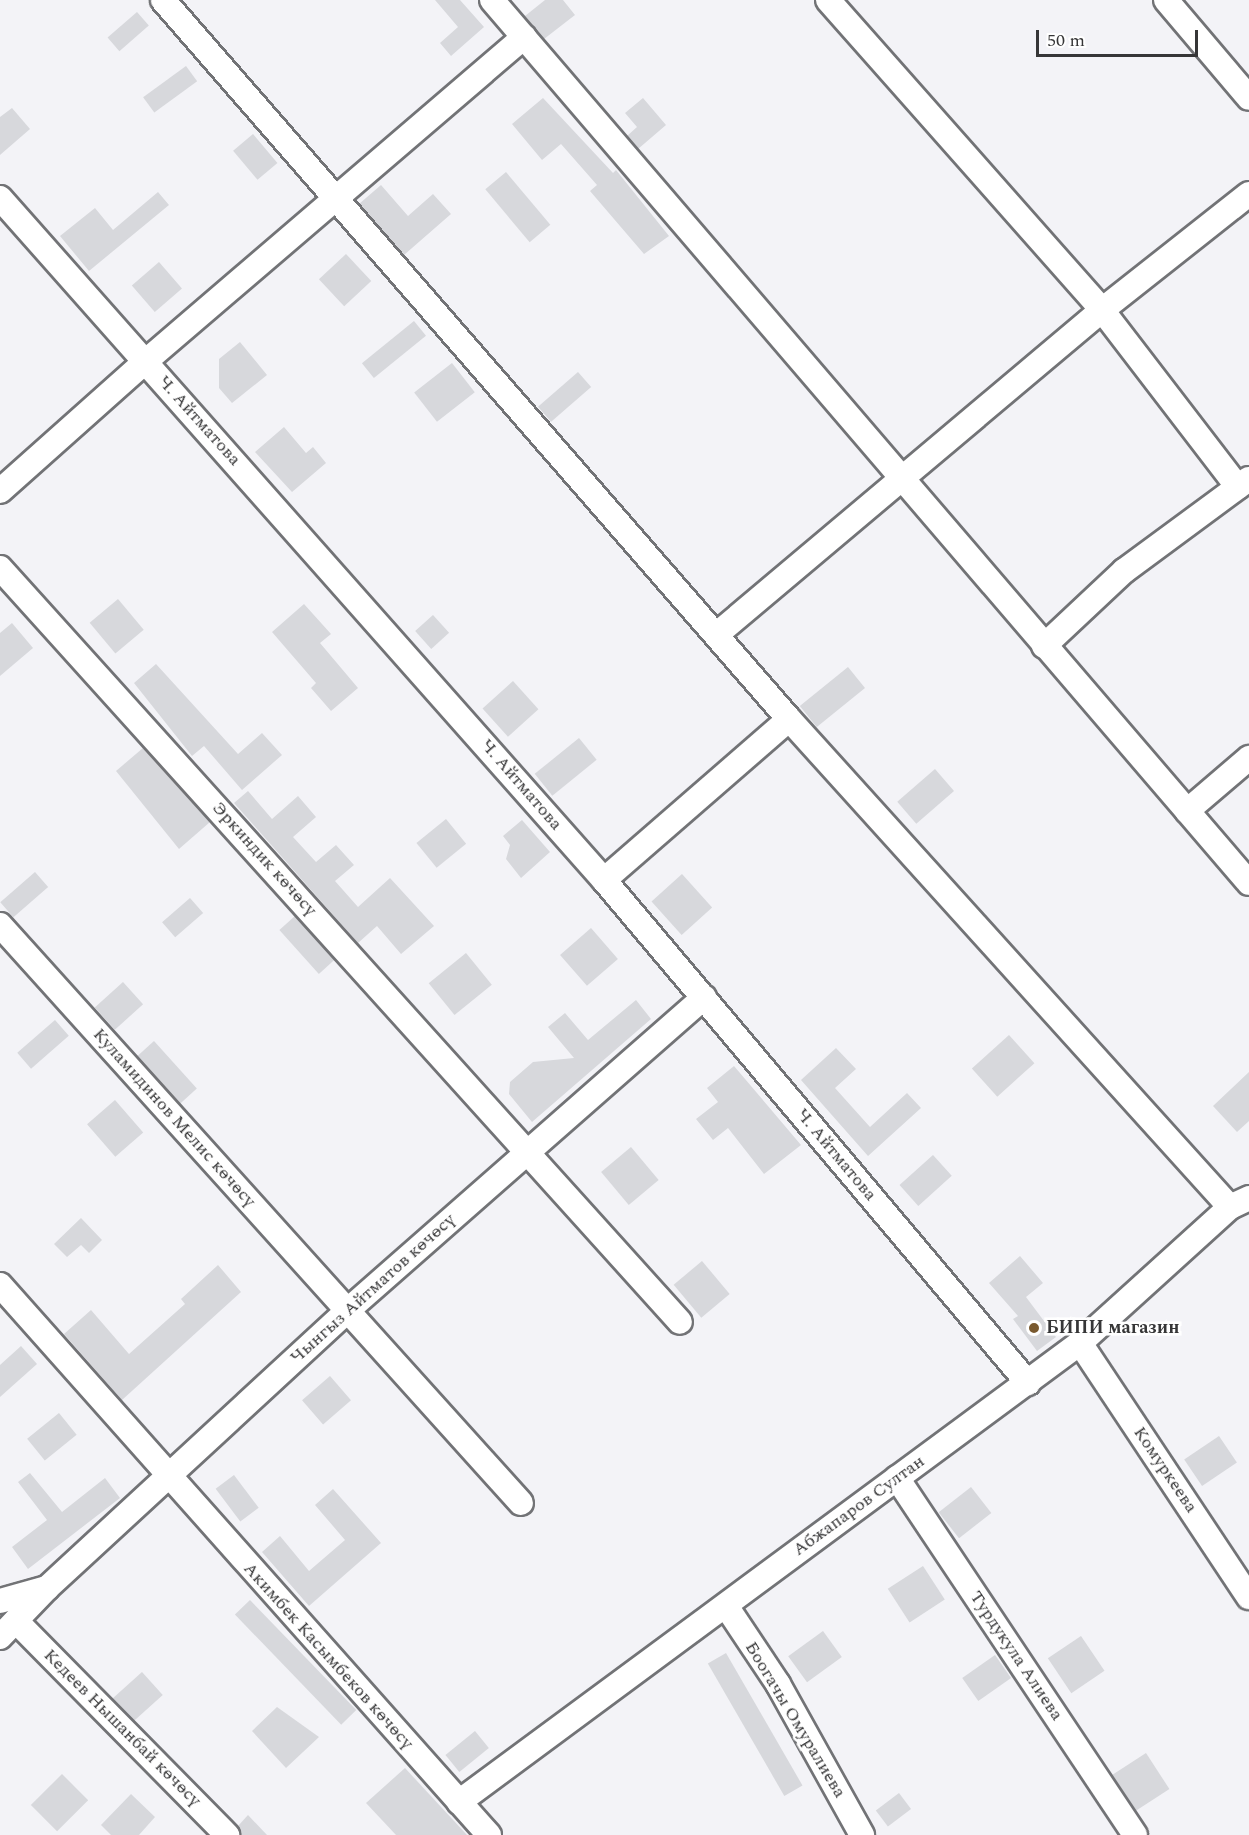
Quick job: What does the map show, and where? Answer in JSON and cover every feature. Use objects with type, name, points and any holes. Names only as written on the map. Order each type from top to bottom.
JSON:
[{"type":"street","points":[[163,0],[789,719],[1239,1203]]},
{"type":"street","points":[[492,0],[901,480],[1249,883]]},
{"type":"street","points":[[828,0],[1101,310],[1244,483],[1124,571],[1044,646]]},
{"type":"street","points":[[1166,0],[1249,98]]},
{"type":"street","points":[[0,491],[146,361],[524,37]]},
{"type":"street","points":[[716,634],[1101,310],[1249,194]]},
{"type":"street","name":"Ч. Айтматова","points":[[0,198],[604,880],[1028,1383]]},
{"type":"street","name":"Эркиндик көчөсү","points":[[0,568],[680,1322]]},
{"type":"street","points":[[604,880],[789,719]]},
{"type":"street","points":[[1187,811],[1249,758]]},
{"type":"street","name":"Куламидинов Мелис көчөсү","points":[[0,925],[521,1503]]},
{"type":"street","name":"Чынгыз Айтматов көчөсү","points":[[8,1629],[47,1588],[348,1310],[704,997]]},
{"type":"street","name":"Абжапаров Султан","points":[[459,1802],[1028,1383],[1080,1343],[1239,1203]]},
{"type":"street","name":"Акимбек Касымбеков көчөсү","points":[[0,1285],[489,1835]]},
{"type":"street","name":"Комуркеева","points":[[1080,1343],[1249,1597]]},
{"type":"street","name":"Турдукула Алиева","points":[[897,1478],[1134,1835]]},
{"type":"street","name":"Чынгыз Айтматов көчөсү","points":[[0,1601],[47,1588]]},
{"type":"street","name":"Боогачы Омуралиева","points":[[726,1605],[778,1684],[862,1835]]},
{"type":"street","name":"Кедеев Нышанбай көчөсү","points":[[8,1629],[227,1835]]},
{"type":"building","points":[[435,0],[460,0],[484,27],[451,56],[440,43],[458,27]]},
{"type":"building","points":[[545,0],[563,0],[575,15],[544,39],[525,16]]},
{"type":"building","points":[[137,12],[149,26],[119,51],[108,38]]},
{"type":"building","points":[[186,66],[197,81],[154,113],[143,97]]},
{"type":"building","points":[[543,98],[613,173],[616,170],[669,236],[644,254],[590,191],[597,185],[561,144],[542,160],[512,124]]},
{"type":"building","points":[[643,98],[666,125],[638,149],[627,136],[637,127],[625,113]]},
{"type":"building","points":[[12,108],[30,129],[0,155],[0,117]]},
{"type":"building","points":[[253,134],[277,163],[258,180],[233,151]]},
{"type":"building","points":[[506,172],[550,225],[530,242],[485,189]]},
{"type":"building","points":[[381,185],[408,216],[433,194],[451,214],[404,255],[359,204]]},
{"type":"building","points":[[158,192],[169,205],[89,271],[60,236],[95,208],[113,230]]},
{"type":"building","points":[[346,254],[371,281],[344,306],[319,279]]},
{"type":"building","points":[[159,262],[182,288],[155,312],[132,286]]},
{"type":"building","points":[[414,321],[426,336],[374,378],[362,363]]},
{"type":"building","points":[[240,342],[267,375],[232,403],[219,388],[219,359]]},
{"type":"building","points":[[452,363],[475,392],[437,422],[414,393]]},
{"type":"building","points":[[578,372],[591,387],[551,422],[538,407]]},
{"type":"building","points":[[284,427],[306,453],[313,447],[326,463],[292,492],[255,452]]},
{"type":"building","points":[[118,599],[144,630],[115,653],[90,623]]},
{"type":"building","points":[[304,604],[331,634],[320,643],[358,688],[331,711],[311,688],[316,683],[272,632]]},
{"type":"building","points":[[433,615],[449,633],[431,649],[415,631]]},
{"type":"building","points":[[12,623],[33,648],[0,676],[0,633]]},
{"type":"building","points":[[156,664],[238,754],[262,733],[282,755],[242,790],[204,746],[192,756],[134,683]]},
{"type":"building","points":[[848,667],[865,688],[817,727],[800,706]]},
{"type":"building","points":[[513,681],[538,709],[508,737],[483,708]]},
{"type":"building","points":[[579,738],[597,760],[552,796],[535,774]]},
{"type":"building","points":[[143,748],[210,822],[179,849],[116,771]]},
{"type":"building","points":[[935,769],[954,791],[916,824],[897,802]]},
{"type":"building","points":[[248,791],[272,819],[298,796],[316,817],[293,837],[316,862],[336,845],[354,865],[335,881],[358,907],[390,878],[434,926],[401,954],[377,926],[358,943],[234,803]]},
{"type":"building","points":[[446,819],[466,844],[437,868],[416,843]]},
{"type":"building","points":[[522,820],[550,852],[521,878],[506,859],[510,845],[503,836]]},
{"type":"building","points":[[35,872],[48,887],[13,917],[0,902]]},
{"type":"building","points":[[682,874],[712,907],[682,935],[652,901]]},
{"type":"building","points":[[190,898],[203,913],[175,937],[162,922]]},
{"type":"building","points":[[295,916],[334,960],[319,974],[279,930]]},
{"type":"building","points":[[591,928],[618,959],[587,986],[560,955]]},
{"type":"building","points":[[466,953],[492,985],[454,1015],[429,983]]},
{"type":"building","points":[[123,982],[143,1004],[115,1030],[95,1007]]},
{"type":"building","points":[[636,1000],[651,1019],[532,1122],[509,1094],[510,1082],[533,1062],[574,1058],[548,1027],[565,1013],[588,1040]]},
{"type":"building","points":[[55,1020],[69,1036],[31,1069],[17,1053]]},
{"type":"building","points":[[1009,1035],[1034,1063],[997,1097],[972,1068]]},
{"type":"building","points":[[154,1041],[197,1089],[180,1104],[137,1056]]},
{"type":"building","points":[[836,1048],[856,1069],[835,1088],[870,1127],[907,1093],[921,1108],[868,1156],[801,1080]]},
{"type":"building","points":[[734,1066],[801,1145],[764,1174],[728,1128],[713,1140],[696,1119],[718,1102],[707,1088]]},
{"type":"building","points":[[1249,1072],[1249,1121],[1237,1132],[1213,1106]]},
{"type":"building","points":[[115,1100],[143,1132],[115,1157],[87,1124]]},
{"type":"building","points":[[631,1147],[659,1180],[629,1205],[601,1172]]},
{"type":"building","points":[[933,1155],[952,1176],[918,1206],[900,1185]]},
{"type":"building","points":[[81,1218],[102,1240],[89,1253],[81,1245],[67,1257],[54,1244]]},
{"type":"building","points":[[1020,1256],[1043,1283],[1026,1297],[1056,1337],[1037,1351],[1013,1319],[1018,1316],[989,1283]]},
{"type":"building","points":[[702,1261],[730,1294],[701,1318],[674,1285]]},
{"type":"building","points":[[218,1265],[241,1292],[122,1400],[64,1334],[91,1310],[129,1354],[185,1304],[181,1299]]},
{"type":"building","points":[[21,1346],[37,1364],[0,1397],[0,1365]]},
{"type":"building","points":[[330,1376],[351,1400],[323,1424],[302,1400]]},
{"type":"building","points":[[59,1413],[77,1435],[45,1461],[27,1439]]},
{"type":"building","points":[[1219,1436],[1237,1463],[1202,1486],[1184,1459]]},
{"type":"building","points":[[30,1473],[62,1512],[105,1478],[120,1498],[28,1569],[12,1547],[47,1520],[18,1482]]},
{"type":"building","points":[[234,1475],[259,1508],[240,1522],[216,1489]]},
{"type":"building","points":[[971,1487],[991,1513],[959,1538],[939,1512]]},
{"type":"building","points":[[333,1489],[381,1543],[309,1606],[262,1552],[280,1536],[309,1571],[345,1540],[315,1505]]},
{"type":"building","points":[[923,1566],[945,1600],[910,1622],[888,1589]]},
{"type":"building","points":[[250,1600],[356,1710],[341,1725],[235,1615]]},
{"type":"building","points":[[823,1631],[842,1657],[807,1682],[788,1656]]},
{"type":"building","points":[[1081,1636],[1104,1671],[1071,1693],[1048,1658]]},
{"type":"building","points":[[726,1653],[803,1786],[784,1796],[708,1663]]},
{"type":"building","points":[[995,1655],[1011,1678],[978,1701],[962,1678]]},
{"type":"building","points":[[142,1672],[163,1695],[133,1722],[112,1699]]},
{"type":"building","points":[[277,1707],[319,1737],[286,1768],[252,1731]]},
{"type":"building","points":[[475,1731],[489,1748],[459,1772],[445,1755]]},
{"type":"building","points":[[1146,1753],[1169,1789],[1136,1811],[1112,1775]]},
{"type":"building","points":[[405,1768],[467,1835],[396,1835],[366,1803]]},
{"type":"building","points":[[62,1774],[88,1800],[57,1831],[31,1805]]},
{"type":"building","points":[[899,1793],[911,1809],[888,1826],[876,1810]]},
{"type":"building","points":[[131,1794],[155,1817],[139,1835],[111,1835],[101,1825]]},
{"type":"building","points":[[248,1815],[267,1835],[241,1835],[238,1826]]},
{"type":"place","name":"БИПИ магазин","points":[[1034,1328]]}]
